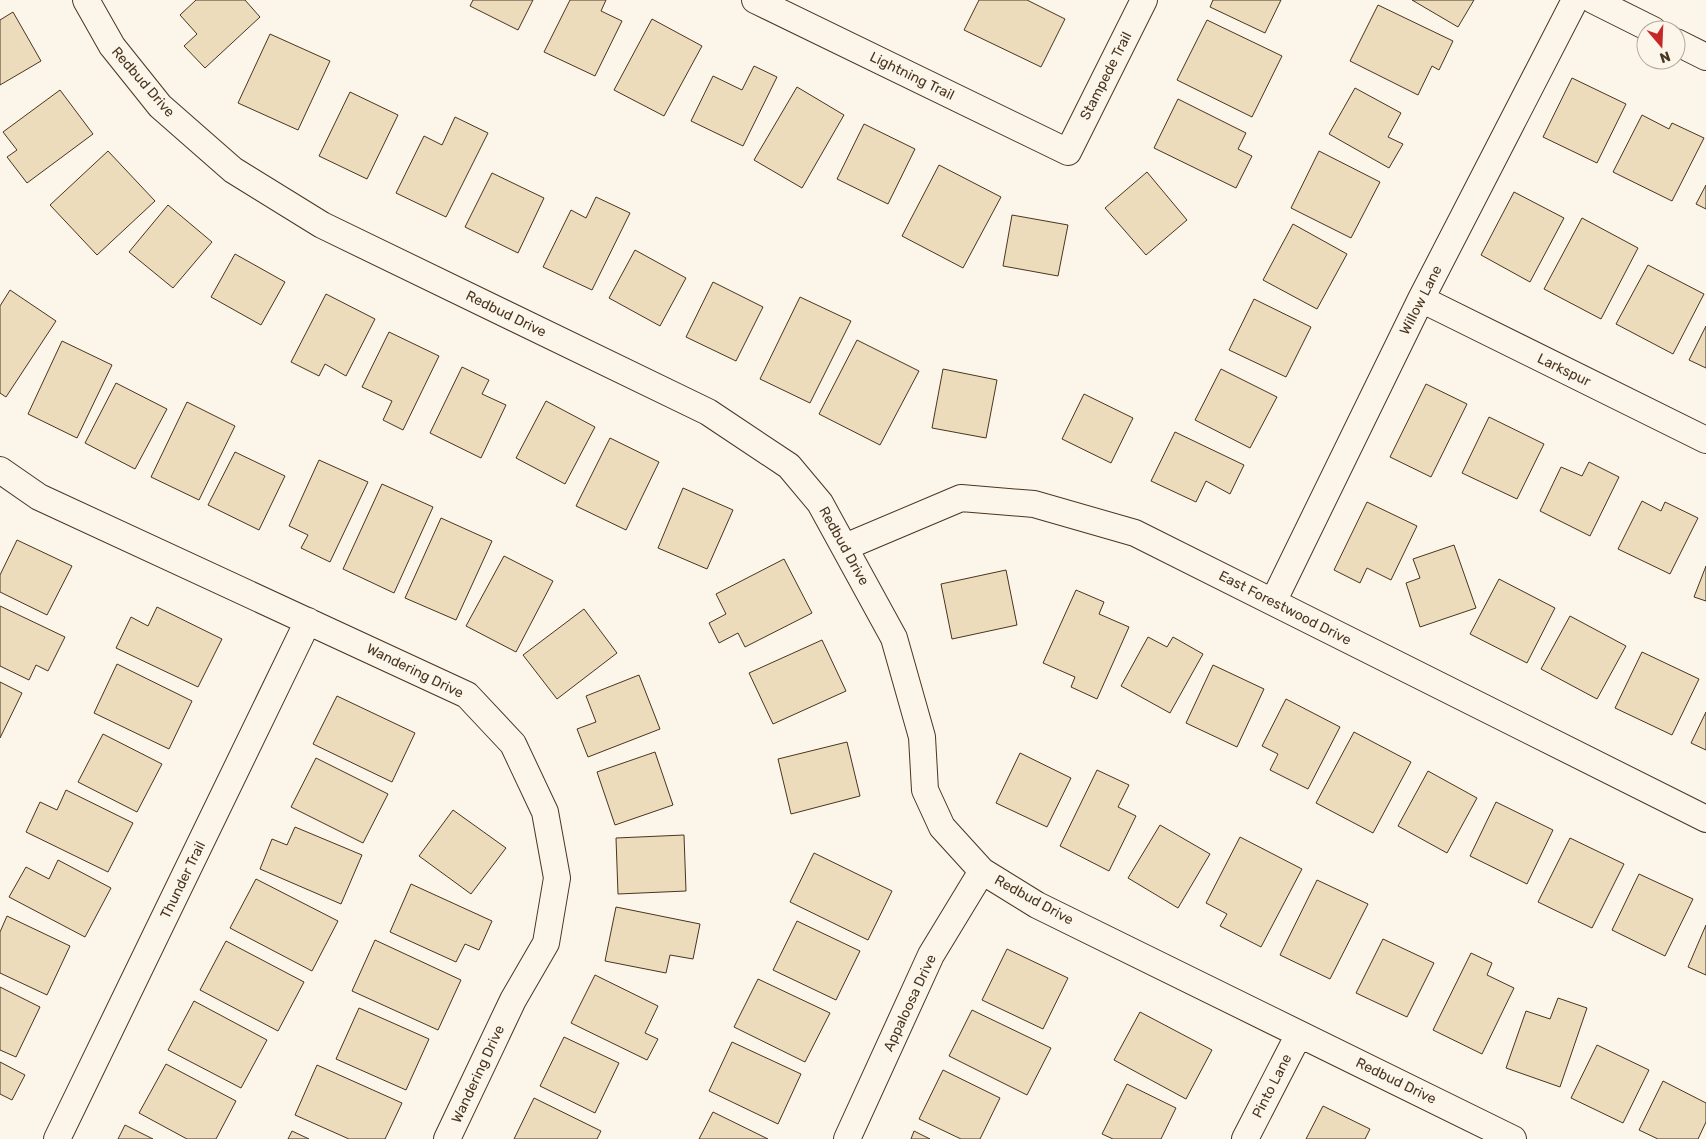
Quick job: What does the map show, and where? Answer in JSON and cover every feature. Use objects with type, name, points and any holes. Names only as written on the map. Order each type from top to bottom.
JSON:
[{"type":"street","name":"Redbud Drive","points":[[86,0],[112,46],[160,106],[233,170],[322,225],[708,412],[789,466],[820,503],[894,638],[922,737],[925,790],[942,827],[982,871],[1037,905],[1512,1139]]},
{"type":"street","name":"Lightning Trail","points":[[755,0],[1068,152]]},
{"type":"street","name":"Stampede Trail","points":[[1068,152],[1144,0]]},
{"type":"street","name":"Willow Lane","points":[[1273,602],[1421,299],[1575,0]]},
{"type":"street","points":[[1593,0],[1636,22]]},
{"type":"street","points":[[1686,47],[1706,57]]},
{"type":"street","name":"Larkspur","points":[[1421,299],[1706,440]]},
{"type":"street","name":"Wandering Drive","points":[[0,470],[38,496],[467,695],[513,744],[545,812],[556,878],[546,944],[513,1000],[447,1139]]},
{"type":"street","name":"East Forestwood Drive","points":[[845,547],[961,498],[1034,504],[1135,533],[1706,819]]},
{"type":"street","name":"Thunder Trail","points":[[57,1139],[308,620]]},
{"type":"street","name":"Appaloosa Drive","points":[[847,1139],[932,955],[982,871]]},
{"type":"street","name":"Pinto Lane","points":[[1245,1139],[1300,1034]]},
{"type":"building","points":[[196,0],[245,0],[260,17],[205,68],[184,46],[197,34],[180,15]]},
{"type":"building","points":[[473,0],[533,0],[518,30],[470,6]]},
{"type":"building","points":[[570,0],[606,0],[601,11],[622,21],[595,76],[544,52]]},
{"type":"building","points":[[979,0],[1027,0],[1065,19],[1041,67],[964,30]]},
{"type":"building","points":[[1213,0],[1281,0],[1265,33],[1210,7]]},
{"type":"building","points":[[1412,0],[1474,0],[1458,27]]},
{"type":"building","points":[[1378,5],[1453,41],[1439,70],[1432,66],[1418,95],[1350,61]]},
{"type":"building","points":[[13,12],[41,61],[0,85],[0,20]]},
{"type":"building","points":[[652,19],[702,46],[664,116],[614,90]]},
{"type":"building","points":[[1207,20],[1282,56],[1252,117],[1177,80]]},
{"type":"building","points":[[270,34],[330,61],[298,130],[238,103]]},
{"type":"building","points":[[754,66],[777,77],[743,146],[691,121],[713,76],[742,90]]},
{"type":"building","points":[[1572,78],[1626,104],[1597,163],[1543,137]]},
{"type":"building","points":[[797,87],[844,115],[802,188],[754,160]]},
{"type":"building","points":[[1355,88],[1401,113],[1388,137],[1403,144],[1389,168],[1329,134]]},
{"type":"building","points":[[60,90],[93,134],[27,183],[7,157],[17,150],[3,132]]},
{"type":"building","points":[[350,92],[398,115],[367,179],[319,156]]},
{"type":"building","points":[[1178,99],[1246,133],[1238,149],[1252,156],[1236,188],[1154,148]]},
{"type":"building","points":[[1642,115],[1669,129],[1672,123],[1704,138],[1672,201],[1613,172]]},
{"type":"building","points":[[455,117],[488,133],[446,217],[396,193],[424,136],[442,145]]},
{"type":"building","points":[[864,124],[915,149],[888,204],[837,179]]},
{"type":"building","points":[[108,151],[155,201],[97,255],[50,205]]},
{"type":"building","points":[[1319,151],[1380,182],[1351,238],[1291,208]]},
{"type":"building","points":[[939,165],[1001,197],[963,268],[902,236]]},
{"type":"building","points":[[1147,172],[1187,220],[1146,255],[1105,208]]},
{"type":"building","points":[[492,173],[544,198],[518,253],[465,227]]},
{"type":"building","points":[[1706,185],[1706,209],[1696,204]]},
{"type":"building","points":[[1514,192],[1564,218],[1530,282],[1481,255]]},
{"type":"building","points":[[596,197],[630,213],[592,290],[543,267],[571,210],[586,218]]},
{"type":"building","points":[[168,205],[212,242],[173,288],[129,252]]},
{"type":"building","points":[[1012,215],[1068,225],[1058,276],[1003,266]]},
{"type":"building","points":[[1582,218],[1638,248],[1601,319],[1544,289]]},
{"type":"building","points":[[1293,224],[1347,254],[1317,309],[1263,280]]},
{"type":"building","points":[[635,250],[686,278],[660,326],[609,298]]},
{"type":"building","points":[[235,254],[285,282],[261,325],[211,297]]},
{"type":"building","points":[[1648,265],[1704,294],[1673,354],[1616,324]]},
{"type":"building","points":[[713,282],[763,307],[736,361],[686,337]]},
{"type":"building","points":[[10,290],[56,321],[6,397],[0,393],[0,306]]},
{"type":"building","points":[[326,294],[375,319],[346,376],[325,364],[319,376],[291,362]]},
{"type":"building","points":[[800,297],[851,321],[810,403],[760,379]]},
{"type":"building","points":[[1254,299],[1311,327],[1286,377],[1229,350]]},
{"type":"building","points":[[1706,326],[1706,368],[1689,360]]},
{"type":"building","points":[[389,332],[439,356],[403,430],[383,420],[392,401],[362,387]]},
{"type":"building","points":[[857,340],[919,371],[880,445],[819,414]]},
{"type":"building","points":[[62,341],[112,365],[77,438],[28,414]]},
{"type":"building","points":[[462,367],[489,380],[482,394],[506,405],[481,458],[430,433]]},
{"type":"building","points":[[943,369],[997,380],[986,438],[932,428]]},
{"type":"building","points":[[1221,369],[1277,397],[1250,448],[1195,420]]},
{"type":"building","points":[[116,383],[167,409],[135,469],[85,443]]},
{"type":"building","points":[[1426,384],[1467,404],[1431,477],[1390,457]]},
{"type":"building","points":[[1084,394],[1133,418],[1111,463],[1062,439]]},
{"type":"building","points":[[546,401],[595,427],[565,484],[516,458]]},
{"type":"building","points":[[187,402],[235,426],[199,500],[151,477]]},
{"type":"building","points":[[1489,417],[1544,444],[1517,499],[1462,473]]},
{"type":"building","points":[[1175,432],[1244,465],[1230,494],[1206,481],[1196,502],[1151,481]]},
{"type":"building","points":[[610,438],[659,462],[626,530],[576,506]]},
{"type":"building","points":[[235,452],[285,476],[259,530],[208,505]]},
{"type":"building","points":[[319,460],[368,482],[330,562],[301,548],[308,535],[289,526]]},
{"type":"building","points":[[1589,462],[1619,477],[1590,536],[1540,511],[1561,467],[1582,476]]},
{"type":"building","points":[[382,484],[433,507],[394,593],[343,569]]},
{"type":"building","points":[[683,488],[733,510],[707,569],[658,548]]},
{"type":"building","points":[[1642,501],[1661,511],[1665,502],[1698,518],[1670,574],[1618,549]]},
{"type":"building","points":[[1367,502],[1417,526],[1391,580],[1367,568],[1360,583],[1334,570]]},
{"type":"building","points":[[441,518],[492,541],[456,620],[405,598]]},
{"type":"building","points":[[17,540],[72,566],[47,615],[0,592],[0,575]]},
{"type":"building","points":[[1454,545],[1476,608],[1420,627],[1406,583],[1420,578],[1413,559]]},
{"type":"building","points":[[504,556],[553,581],[516,652],[466,626]]},
{"type":"building","points":[[784,559],[812,613],[745,647],[738,633],[719,643],[709,623],[726,614],[716,594]]},
{"type":"building","points":[[1706,566],[1706,601],[1694,597]]},
{"type":"building","points":[[1006,570],[1017,625],[952,639],[941,584]]},
{"type":"building","points":[[1499,579],[1555,608],[1527,663],[1470,634]]},
{"type":"building","points":[[1076,590],[1104,602],[1099,614],[1129,627],[1097,699],[1071,687],[1075,677],[1043,663]]},
{"type":"building","points":[[0,606],[65,637],[48,671],[36,665],[29,680],[0,666]]},
{"type":"building","points":[[157,607],[222,639],[198,687],[116,648],[131,617],[148,626]]},
{"type":"building","points":[[584,609],[617,653],[557,699],[523,655]]},
{"type":"building","points":[[1570,616],[1626,646],[1597,699],[1541,669]]},
{"type":"building","points":[[1148,637],[1167,647],[1173,637],[1203,654],[1170,713],[1121,686]]},
{"type":"building","points":[[822,640],[846,691],[773,724],[749,673]]},
{"type":"building","points":[[1642,652],[1699,679],[1672,735],[1615,708]]},
{"type":"building","points":[[117,664],[192,701],[169,749],[94,713]]},
{"type":"building","points":[[1213,665],[1264,689],[1237,747],[1186,723]]},
{"type":"building","points":[[639,675],[660,729],[588,757],[577,729],[596,722],[586,696]]},
{"type":"building","points":[[0,682],[22,693],[0,738]]},
{"type":"building","points":[[337,696],[415,733],[392,782],[313,744]]},
{"type":"building","points":[[1286,699],[1340,727],[1308,789],[1270,770],[1278,754],[1262,746]]},
{"type":"building","points":[[1706,712],[1706,750],[1691,743]]},
{"type":"building","points":[[1354,732],[1411,762],[1373,833],[1316,803]]},
{"type":"building","points":[[103,734],[162,764],[137,812],[78,782]]},
{"type":"building","points":[[847,742],[860,796],[791,814],[778,759]]},
{"type":"building","points":[[655,752],[673,805],[615,825],[597,772]]},
{"type":"building","points":[[1020,753],[1071,778],[1047,827],[996,803]]},
{"type":"building","points":[[316,758],[388,794],[363,843],[291,807]]},
{"type":"building","points":[[1097,770],[1129,785],[1118,807],[1136,816],[1109,871],[1060,846]]},
{"type":"building","points":[[1428,771],[1477,798],[1447,853],[1398,826]]},
{"type":"building","points":[[66,790],[133,823],[108,872],[26,832],[40,802],[57,810]]},
{"type":"building","points":[[1496,802],[1553,830],[1527,884],[1470,856]]},
{"type":"building","points":[[453,810],[506,848],[471,894],[419,856]]},
{"type":"building","points":[[1160,825],[1210,854],[1178,908],[1128,878]]},
{"type":"building","points":[[295,827],[362,855],[341,904],[260,869],[272,839],[287,845]]},
{"type":"building","points":[[684,835],[686,891],[618,894],[616,838]]},
{"type":"building","points":[[1240,837],[1302,869],[1261,947],[1220,926],[1227,914],[1206,903]]},
{"type":"building","points":[[1570,838],[1624,864],[1592,928],[1538,902]]},
{"type":"building","points":[[814,853],[892,891],[868,940],[790,902]]},
{"type":"building","points":[[58,860],[111,888],[85,937],[9,897],[26,867],[49,879]]},
{"type":"building","points":[[1639,874],[1693,899],[1665,956],[1612,930]]},
{"type":"building","points":[[256,879],[338,921],[312,971],[230,928]]},
{"type":"building","points":[[1317,880],[1368,904],[1330,979],[1280,955]]},
{"type":"building","points":[[411,884],[492,921],[479,950],[465,944],[456,962],[390,932]]},
{"type":"building","points":[[616,907],[700,924],[693,959],[670,955],[666,973],[605,961]]},
{"type":"building","points":[[7,916],[70,946],[47,995],[0,973],[0,932]]},
{"type":"building","points":[[797,921],[860,951],[836,1000],[773,970]]},
{"type":"building","points":[[1706,925],[1706,975],[1688,967]]},
{"type":"building","points":[[1383,939],[1434,963],[1407,1017],[1356,993]]},
{"type":"building","points":[[375,940],[461,980],[438,1030],[352,991]]},
{"type":"building","points":[[226,941],[304,982],[278,1031],[200,990]]},
{"type":"building","points":[[1007,949],[1068,978],[1043,1029],[982,1000]]},
{"type":"building","points":[[1471,953],[1492,963],[1487,975],[1514,988],[1482,1054],[1433,1030]]},
{"type":"building","points":[[595,975],[658,1006],[645,1033],[658,1039],[647,1060],[571,1023]]},
{"type":"building","points":[[758,979],[830,1013],[805,1062],[734,1027]]},
{"type":"building","points":[[0,987],[40,1007],[16,1057],[0,1050]]},
{"type":"building","points":[[1558,998],[1587,1008],[1560,1087],[1506,1068],[1526,1011],[1550,1019]]},
{"type":"building","points":[[194,1001],[267,1040],[241,1088],[168,1050]]},
{"type":"building","points":[[359,1008],[429,1039],[406,1090],[336,1059]]},
{"type":"building","points":[[972,1010],[1051,1048],[1027,1095],[949,1056]]},
{"type":"building","points":[[1140,1012],[1212,1050],[1186,1099],[1114,1060]]},
{"type":"building","points":[[564,1037],[619,1063],[595,1113],[540,1086]]},
{"type":"building","points":[[732,1042],[801,1074],[778,1124],[709,1091]]},
{"type":"building","points":[[1597,1045],[1649,1070],[1623,1123],[1571,1098]]},
{"type":"building","points":[[0,1062],[25,1075],[12,1100],[0,1094]]},
{"type":"building","points":[[166,1064],[236,1101],[216,1139],[187,1139],[139,1113]]},
{"type":"building","points":[[317,1065],[402,1103],[385,1139],[349,1139],[295,1115]]},
{"type":"building","points":[[943,1070],[1000,1098],[980,1139],[961,1139],[919,1119]]},
{"type":"building","points":[[1663,1081],[1706,1103],[1706,1122],[1698,1139],[1658,1139],[1639,1130]]},
{"type":"building","points":[[1127,1084],[1176,1108],[1161,1139],[1113,1139],[1102,1134]]},
{"type":"building","points":[[534,1098],[601,1131],[597,1139],[514,1139]]},
{"type":"building","points":[[1323,1106],[1370,1129],[1365,1139],[1306,1139]]},
{"type":"building","points":[[713,1112],[768,1139],[699,1139]]},
{"type":"building","points":[[125,1125],[153,1139],[118,1139]]},
{"type":"building","points":[[292,1131],[309,1139],[288,1139]]},
{"type":"building","points":[[914,1131],[930,1139],[911,1139]]}]
